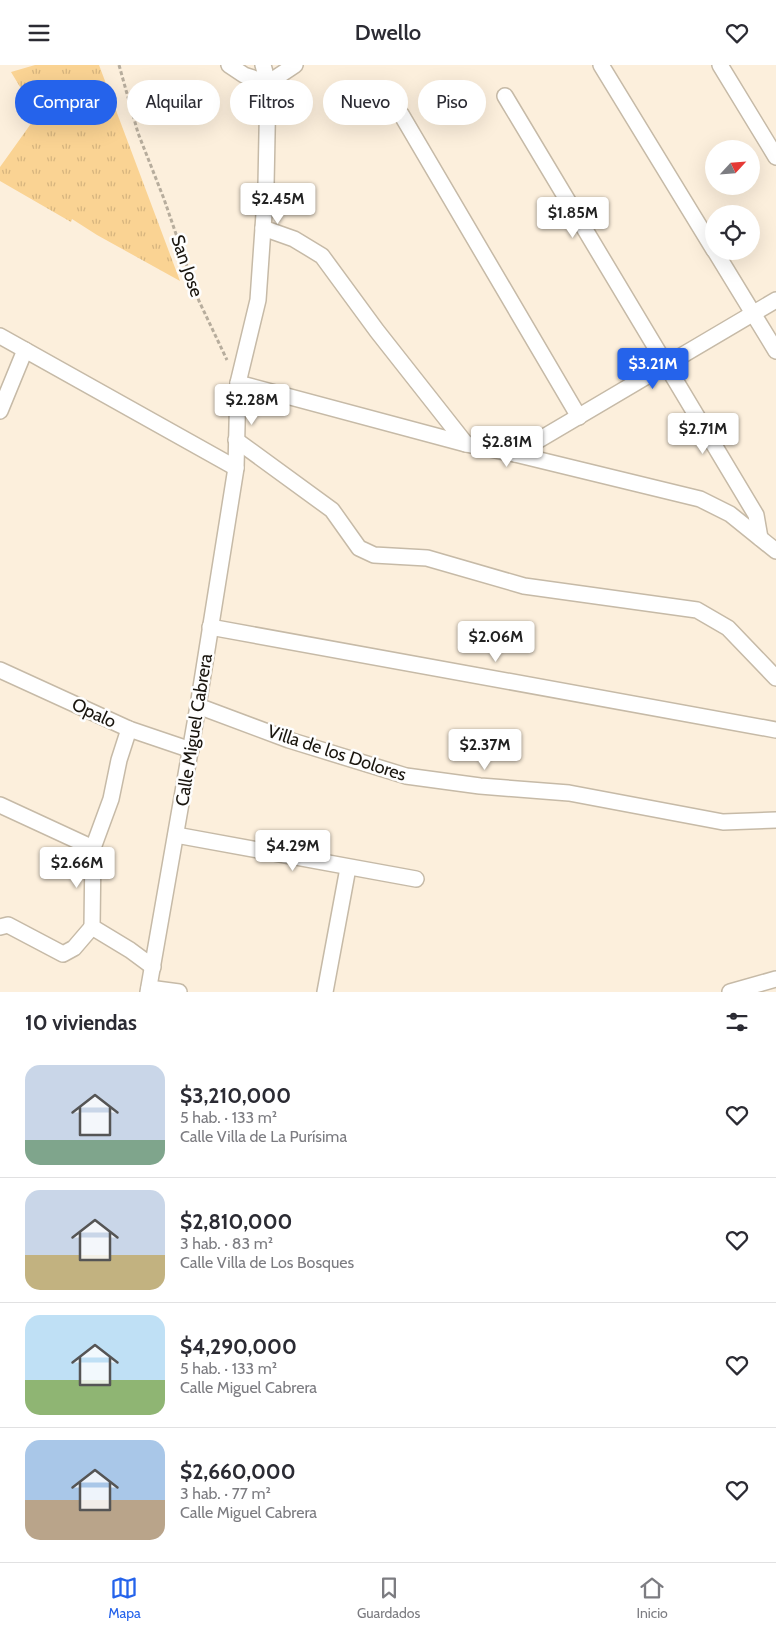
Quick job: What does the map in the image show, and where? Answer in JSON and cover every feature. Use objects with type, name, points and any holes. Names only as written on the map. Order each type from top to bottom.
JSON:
[{"type":"street","points":[[229,65],[244,75],[259,80]]},
{"type":"street","points":[[263,65],[267,80]]},
{"type":"street","points":[[272,80],[295,65]]},
{"type":"street","points":[[601,65],[705,235]]},
{"type":"street","points":[[720,65],[776,157]]},
{"type":"street","points":[[505,97],[756,515],[760,538]]},
{"type":"street","points":[[0,337],[236,467],[238,383],[258,300],[263,229],[267,125]]},
{"type":"street","points":[[407,125],[579,417]]},
{"type":"street","points":[[263,229],[294,239],[322,256],[377,331],[466,444]]},
{"type":"street","points":[[720,260],[776,351]]},
{"type":"street","points":[[514,454],[776,300]]},
{"type":"street","points":[[0,411],[26,350]]},
{"type":"street","points":[[238,383],[466,444],[700,499],[730,514],[776,551]]},
{"type":"street","points":[[236,440],[332,510],[359,548],[374,555],[427,558],[524,586],[697,609],[728,628],[776,678]]},
{"type":"street","name":"Calle Miguel Cabrera","points":[[149,990],[191,750],[236,467]]},
{"type":"street","points":[[210,627],[776,730]]},
{"type":"street","name":"Opalo","points":[[0,670],[129,729],[191,750]]},
{"type":"street","name":"Villa de los Dolores","points":[[198,705],[289,740],[406,776],[480,786],[569,793],[723,822],[776,820]]},
{"type":"street","points":[[0,927],[8,925],[63,954],[74,948],[92,927],[93,848],[111,799],[119,760],[129,729]]},
{"type":"street","points":[[0,805],[93,848]]},
{"type":"street","points":[[176,835],[416,879]]},
{"type":"street","points":[[325,992],[348,868]]},
{"type":"street","points":[[92,927],[153,967]]},
{"type":"street","points":[[732,992],[776,979]]},
{"type":"street","points":[[149,990],[179,992]]},
{"type":"path","name":"San Jose","points":[[119,65],[138,133],[167,207],[199,301],[238,383]]},
{"type":"green space","points":[[35,65],[99,65],[105,80],[16,80],[11,72]]},
{"type":"green space","points":[[117,113],[180,281],[72,219],[71,222],[0,181],[0,167],[30,125],[117,125]]}]
